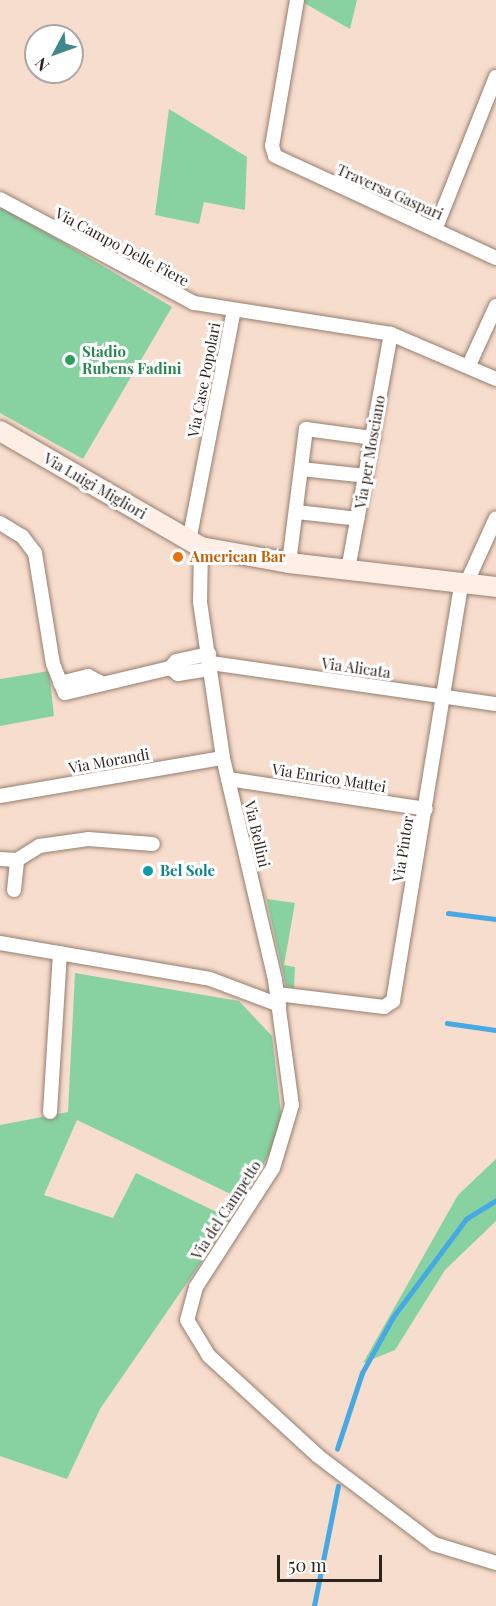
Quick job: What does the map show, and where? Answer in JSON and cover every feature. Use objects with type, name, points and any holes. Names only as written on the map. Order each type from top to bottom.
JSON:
[{"type":"main road","name":"Via Luigi Migliori","points":[[0,431],[195,544]]},
{"type":"main road","points":[[195,544],[289,563],[496,586]]},
{"type":"street","name":"Traversa Gaspari","points":[[297,0],[273,153],[496,258]]},
{"type":"street","points":[[435,230],[496,77]]},
{"type":"street","name":"Via Campo Delle Fiere","points":[[0,199],[161,289],[234,310]]},
{"type":"street","points":[[469,365],[496,306]]},
{"type":"street","name":"Via Case Popolari","points":[[195,544],[234,310],[391,334],[469,365],[496,379]]},
{"type":"street","name":"Via per Mosciano","points":[[348,570],[391,334]]},
{"type":"street","points":[[289,563],[306,429],[373,438]]},
{"type":"street","points":[[302,469],[366,476]]},
{"type":"street","points":[[297,512],[358,519]]},
{"type":"street","name":"Via Pintor","points":[[278,999],[384,1008],[393,1001],[464,584],[496,518]]},
{"type":"street","name":"Via Alicata","points":[[0,523],[33,548],[60,682],[88,676],[100,682],[170,668],[178,674],[210,662],[496,704]]},
{"type":"street","name":"Via Bellini","points":[[195,544],[197,576],[224,758],[278,999]]},
{"type":"street","name":"Via Morandi","points":[[0,796],[224,758]]},
{"type":"street","name":"Via Enrico Mattei","points":[[228,778],[426,809]]},
{"type":"street","points":[[0,859],[17,860],[39,846],[88,838],[153,844]]},
{"type":"street","points":[[14,890],[17,860]]},
{"type":"street","points":[[0,943],[210,979],[278,999]]},
{"type":"street","points":[[50,1112],[60,953]]},
{"type":"street","name":"Via del Campetto","points":[[278,999],[292,1089],[284,1143],[244,1219],[196,1287],[188,1320],[209,1356],[318,1456],[434,1544],[496,1563]]},
{"type":"green space","points":[[304,0],[357,0],[350,29],[304,3]]},
{"type":"green space","points":[[169,109],[247,157],[245,210],[204,202],[199,224],[155,215]]},
{"type":"green space","name":"Stadio Rubens Fadini","points":[[0,205],[172,307],[83,459],[0,413]]},
{"type":"green space","points":[[49,671],[54,716],[0,726],[0,679]]},
{"type":"green space","points":[[264,888],[267,899],[295,903],[284,965],[295,967],[294,988],[286,986]]},
{"type":"green space","points":[[75,973],[239,1001],[272,1036],[283,1130],[243,1200],[77,1120],[44,1195],[113,1218],[136,1173],[231,1219],[100,1409],[67,1479],[0,1456],[0,1125],[68,1112]]},
{"type":"green space","points":[[496,1159],[496,1221],[445,1270],[395,1350],[363,1363],[458,1195]]},
{"type":"waterway","points":[[448,913],[496,919]]},
{"type":"waterway","points":[[447,1023],[496,1030]]},
{"type":"waterway","points":[[337,1449],[362,1373],[393,1317],[466,1219],[496,1200]]},
{"type":"waterway","points":[[314,1606],[338,1486]]},
{"type":"place","name":"Stadio Rubens Fadini","points":[[70,360]]},
{"type":"place","name":"American Bar","points":[[178,557]]},
{"type":"place","name":"Bel Sole","points":[[148,871]]}]
